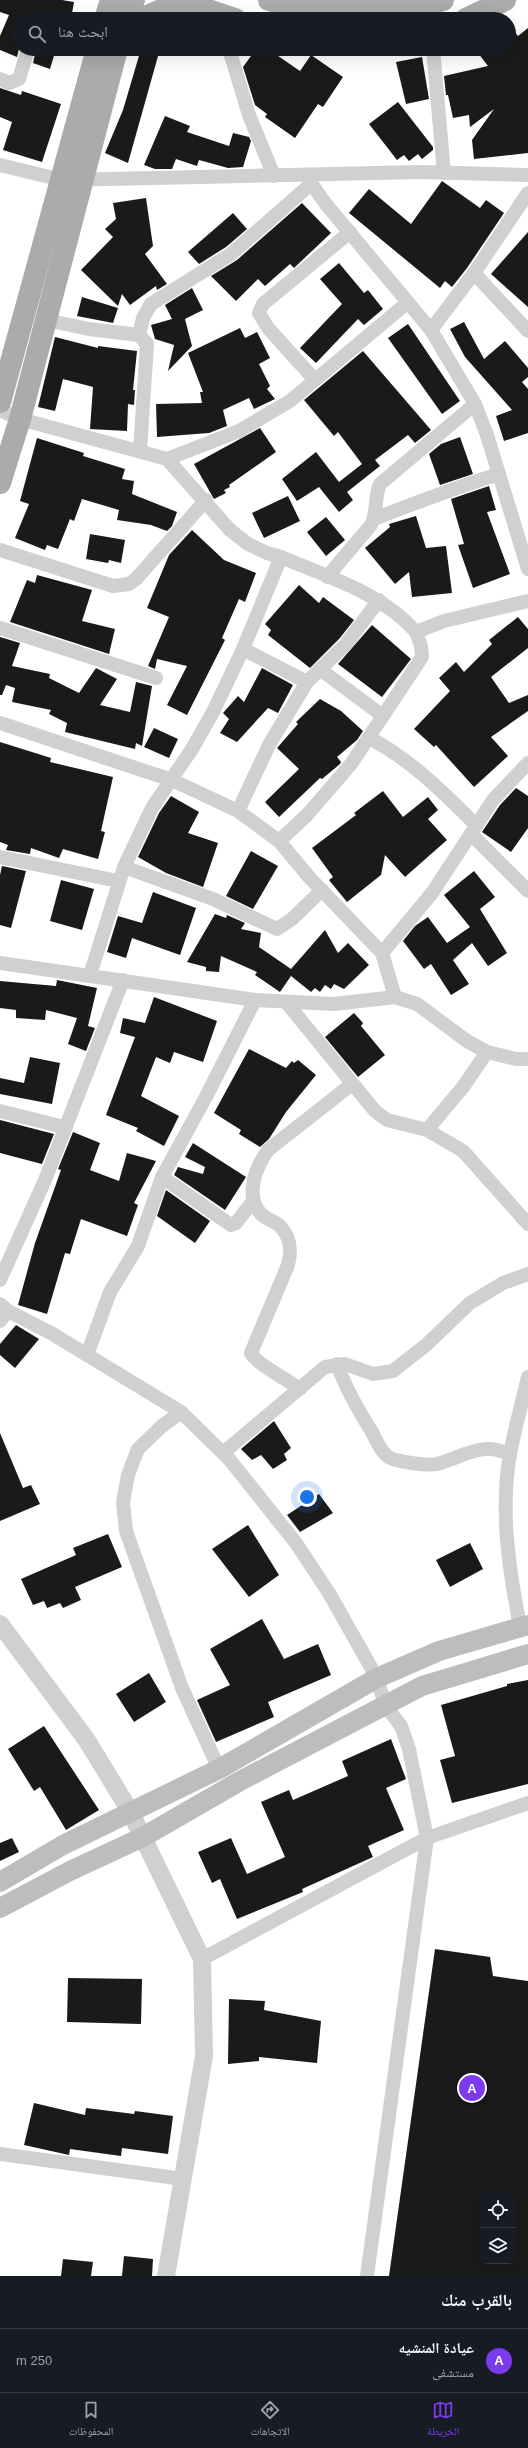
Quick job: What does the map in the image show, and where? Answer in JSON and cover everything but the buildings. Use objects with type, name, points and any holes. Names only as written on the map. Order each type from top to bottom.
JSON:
[{"type":"main road","points":[[107,12],[111,0]]},
{"type":"main road","points":[[129,12],[134,0]]},
{"type":"main road","points":[[155,12],[180,0],[212,12]]},
{"type":"main road","points":[[269,0],[299,8],[337,11],[427,4],[443,0]]},
{"type":"main road","points":[[480,12],[505,0]]},
{"type":"main road","points":[[0,483],[20,419],[46,320],[96,56]]},
{"type":"main road","points":[[0,402],[72,180],[115,56]]},
{"type":"main road","points":[[0,1882],[63,1845],[130,1811],[219,1769],[377,1678],[439,1651],[524,1625]]},
{"type":"main road","points":[[0,1908],[70,1871],[143,1837],[240,1781],[422,1686],[528,1654]]},
{"type":"street","points":[[0,79],[9,83],[19,79],[26,56]]},
{"type":"street","points":[[232,56],[249,115],[274,176]]},
{"type":"street","points":[[434,56],[444,172]]},
{"type":"street","points":[[0,165],[72,180],[274,176],[309,180],[444,172],[528,175]]},
{"type":"street","points":[[309,180],[430,330],[475,404],[499,474],[521,522],[528,570]]},
{"type":"street","points":[[139,335],[143,318],[151,304],[231,254],[309,180]]},
{"type":"street","points":[[430,330],[474,273],[528,193]]},
{"type":"street","points":[[314,379],[268,328],[259,313],[263,304],[350,232]]},
{"type":"street","points":[[474,273],[528,331]]},
{"type":"street","points":[[167,459],[239,430],[290,401],[314,379],[407,303]]},
{"type":"street","points":[[46,320],[89,329],[139,335],[147,344],[140,452]]},
{"type":"street","points":[[327,577],[360,539],[374,519],[377,491],[380,484],[475,404]]},
{"type":"street","points":[[0,410],[20,419],[167,459],[206,500],[230,530],[248,544],[379,600],[401,617],[416,632],[421,646],[422,656],[370,738],[351,764],[307,814],[279,841]]},
{"type":"street","points":[[374,519],[431,496],[457,490],[499,474]]},
{"type":"street","points":[[0,550],[113,586],[129,584],[136,579],[206,500]]},
{"type":"street","points":[[90,975],[118,881],[124,867],[152,808],[172,780],[213,712],[243,649],[281,557]]},
{"type":"street","points":[[238,811],[270,743],[307,682],[321,670],[366,621],[379,600]]},
{"type":"street","points":[[416,632],[444,621],[528,601]]},
{"type":"street","points":[[0,628],[156,678]]},
{"type":"street","points":[[243,649],[307,682]]},
{"type":"street","points":[[321,670],[383,716]]},
{"type":"street","points":[[0,723],[172,780],[238,811],[279,841],[322,890],[382,954],[395,998]]},
{"type":"street","points":[[370,738],[398,754],[415,766],[528,891]]},
{"type":"street","points":[[382,954],[432,893],[493,800],[528,763]]},
{"type":"street","points":[[0,857],[118,881]]},
{"type":"street","points":[[124,867],[213,899],[276,929],[292,919],[322,890]]},
{"type":"street","points":[[0,963],[255,1000],[334,1004],[395,998],[417,1004],[467,1041],[487,1052],[516,1059],[528,1058]]},
{"type":"street","points":[[0,1280],[45,1180],[64,1127],[123,980]]},
{"type":"street","points":[[87,1355],[110,1292],[138,1246],[162,1177],[207,1095],[255,1000]]},
{"type":"street","points":[[286,1002],[375,1111],[387,1120],[426,1130],[463,1151],[528,1224]]},
{"type":"street","points":[[426,1130],[463,1087],[487,1052]]},
{"type":"street","points":[[162,1177],[224,1222],[231,1224],[236,1222],[253,1201],[254,1180],[259,1163],[268,1150],[352,1084]]},
{"type":"street","points":[[0,1111],[64,1127]]},
{"type":"street","points":[[253,1201],[262,1214],[279,1225],[288,1238],[291,1251],[288,1265],[251,1353],[258,1362],[283,1376],[300,1389]]},
{"type":"street","points":[[224,1453],[326,1367],[344,1364],[373,1374],[393,1371],[426,1345],[470,1303],[503,1283],[528,1274]]},
{"type":"street","points":[[3,1312],[51,1333],[181,1412],[224,1453],[296,1543],[329,1593],[377,1678],[385,1705],[401,1726],[408,1750],[427,1838],[367,2276]]},
{"type":"street","points":[[337,1364],[351,1398],[386,1455],[392,1459],[423,1465],[437,1464],[469,1452],[498,1449],[510,1455]]},
{"type":"street","points":[[524,1625],[507,1553],[506,1523],[510,1455],[528,1377]]},
{"type":"street","points":[[181,1412],[162,1426],[138,1449],[128,1475],[123,1502],[126,1531],[182,1688],[219,1769]]},
{"type":"street","points":[[0,1624],[86,1739],[130,1811],[202,1959],[204,2056],[166,2276]]},
{"type":"street","points":[[202,1959],[427,1838],[528,1802]]},
{"type":"street","points":[[0,2154],[183,2179]]},
{"type":"place","name":"عيادة المنشيه","points":[[472,2088]]}]
